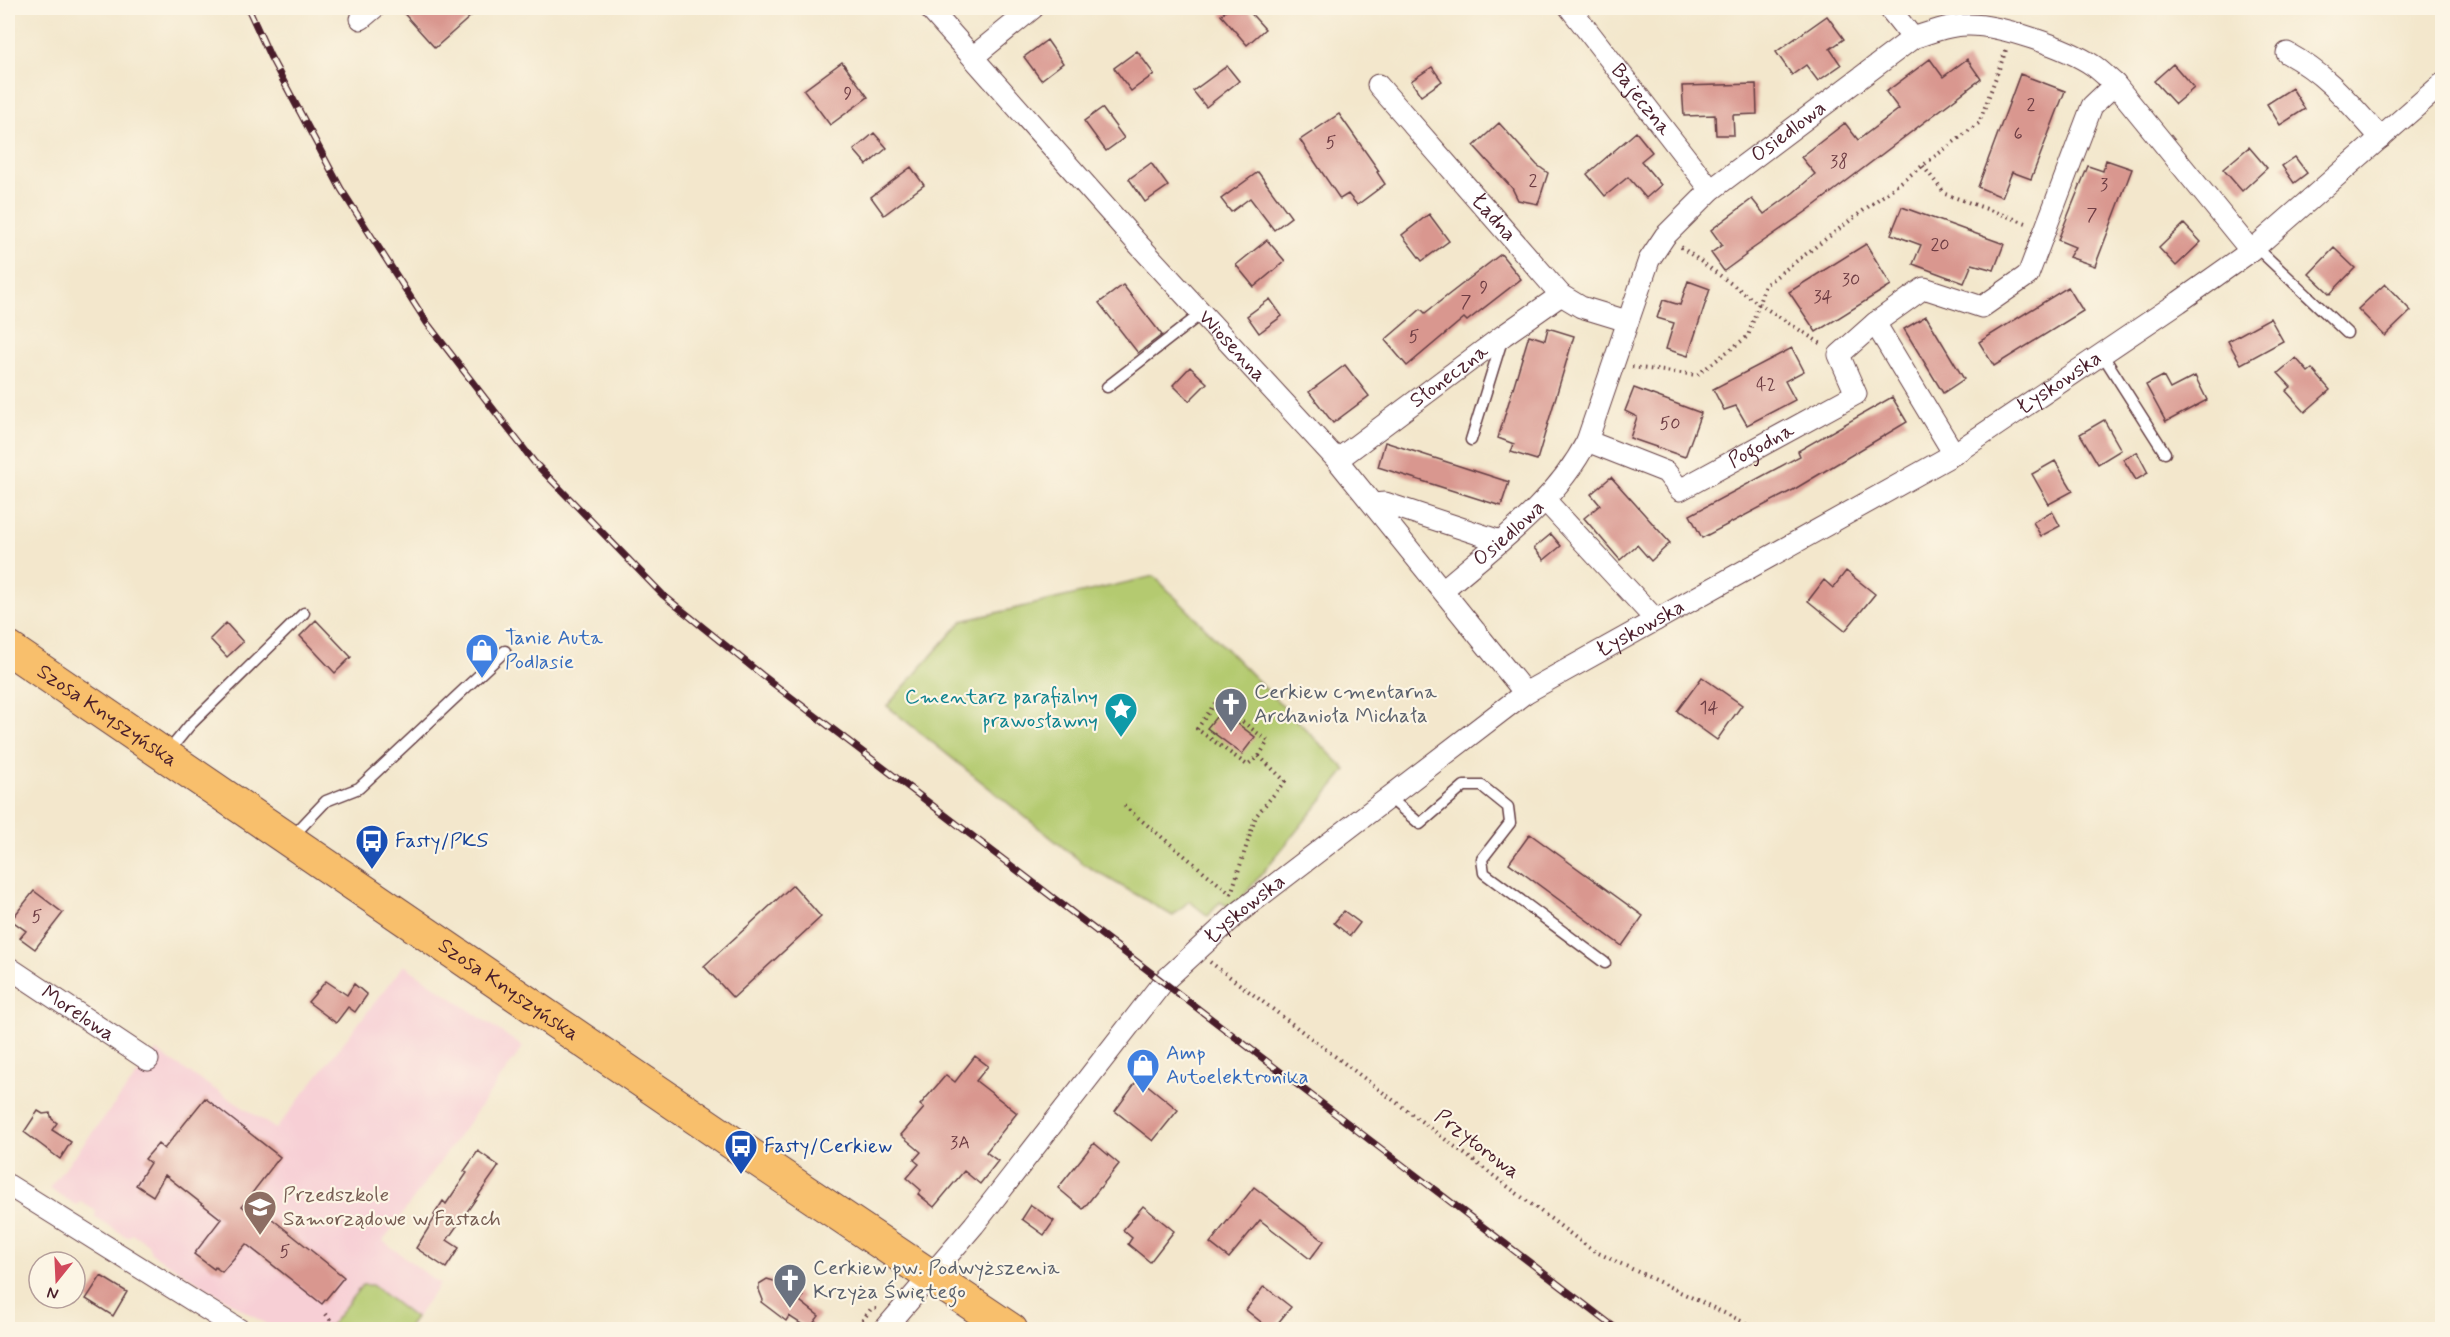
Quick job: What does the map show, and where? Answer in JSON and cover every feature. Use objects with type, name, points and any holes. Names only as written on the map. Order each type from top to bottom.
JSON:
[{"type":"main road","name":"Szosa Knyszyńska","points":[[8,648],[1011,1329]]},
{"type":"street","name":"Wiosenna","points":[[930,8],[1202,313],[1337,460],[1525,693]]},
{"type":"street","points":[[973,57],[1033,8]]},
{"type":"street","name":"Bajeczna","points":[[1570,8],[1711,190]]},
{"type":"street","points":[[1889,8],[1913,38]]},
{"type":"street","name":"Osiedlowa","points":[[1443,590],[1545,500],[1574,465],[1587,441],[1649,260],[1665,236],[1711,190],[1913,38],[1940,29],[1965,25],[1990,26],[2012,31],[2094,66],[2115,84],[2254,249]]},
{"type":"street","points":[[2288,53],[2313,67],[2333,85],[2381,138]]},
{"type":"street","points":[[1839,354],[1875,323],[1924,288],[1982,306],[2028,275],[2092,106],[2115,84]]},
{"type":"street","name":"Łyskowska","points":[[884,1329],[974,1225],[1163,982],[1238,913],[1390,799],[1525,693],[1954,454],[2102,354],[2254,249],[2442,84]]},
{"type":"street","name":"Ładna","points":[[1378,86],[1561,296],[1581,307],[1627,321]]},
{"type":"street","name":"Słoneczna","points":[[1337,460],[1504,335],[1561,296]]},
{"type":"street","points":[[1875,323],[1954,454]]},
{"type":"street","name":"Pogodna","points":[[1587,441],[1666,472],[1680,490],[1856,394],[1839,354]]},
{"type":"street","points":[[1545,500],[1656,620]]},
{"type":"street","points":[[1373,504],[1385,503],[1500,541]]},
{"type":"street","name":"Morelowa","points":[[8,967],[148,1060]]},
{"type":"street","points":[[8,1185],[240,1329]]},
{"type":"lane","points":[[2254,249],[2347,333]]},
{"type":"lane","points":[[1107,387],[1202,313]]},
{"type":"lane","points":[[1472,440],[1504,335]]},
{"type":"lane","points":[[2102,354],[2165,453]]},
{"type":"lane","points":[[165,756],[190,725],[304,613]]},
{"type":"lane","points":[[289,840],[326,801],[359,788],[505,651]]},
{"type":"lane","points":[[1390,799],[1420,824],[1464,786],[1482,786],[1508,807],[1510,823],[1482,859],[1484,873],[1605,963]]},
{"type":"path","points":[[1614,362],[1637,369],[1697,375],[1748,336],[1766,285],[1978,123],[2012,31]]},
{"type":"path","points":[[1923,166],[1945,194],[2044,230]]},
{"type":"path","points":[[1665,236],[1759,304],[1839,354]]},
{"type":"path","points":[[1216,702],[1268,741],[1259,756],[1247,765],[1197,729],[1216,702]]},
{"type":"path","points":[[1229,900],[1256,816],[1284,780],[1259,756]]},
{"type":"path","points":[[1124,806],[1231,894]]},
{"type":"path","name":"Przytorowa","points":[[1195,951],[1592,1250],[1760,1329]]},
{"type":"path","points":[[855,1329],[871,1310],[884,1308]]},
{"type":"path","points":[[326,1314],[330,1321],[342,1329]]},
{"type":"path","points":[[813,1324],[820,1329]]},
{"type":"shaded area","points":[[404,965],[523,1047],[383,1241],[440,1284],[408,1329],[274,1329],[151,1253],[148,1244],[133,1234],[127,1237],[95,1217],[96,1211],[81,1202],[76,1205],[49,1188],[156,1051],[276,1129]]},
{"type":"green space","name":"Cmentarz parafialny prawosławny","points":[[1154,576],[1346,770],[1233,909],[1220,902],[1208,916],[1189,901],[1173,916],[1085,865],[887,706],[962,621]]},
{"type":"green space","points":[[362,1285],[372,1285],[415,1318],[407,1329],[328,1329]]},
{"type":"building","points":[[399,8],[480,8],[435,48]]},
{"type":"building","points":[[1229,8],[1246,8],[1265,29],[1247,45],[1221,15]]},
{"type":"building","points":[[1827,16],[1844,39],[1830,49],[1841,65],[1818,81],[1806,65],[1792,75],[1776,52]]},
{"type":"building","points":[[1047,40],[1063,63],[1041,80],[1024,57]]},
{"type":"building","points":[[1137,51],[1154,74],[1131,91],[1114,68]]},
{"type":"building","points":[[1930,59],[1943,77],[1967,59],[1981,79],[1724,271],[1711,253],[1722,245],[1711,230],[1752,199],[1764,214],[1793,193],[1815,174],[1801,157],[1845,123],[1858,140],[1899,109],[1886,92]]},
{"type":"building","points":[[842,62],[868,97],[830,125],[804,90]]},
{"type":"building","points":[[2173,64],[2194,88],[2175,104],[2154,81]]},
{"type":"building","points":[[1227,66],[1239,81],[1206,107],[1193,91]]},
{"type":"building","points":[[1432,67],[1442,81],[1421,96],[1411,81]]},
{"type":"building","points":[[2020,74],[2065,91],[2031,179],[2012,172],[2002,197],[1978,187]]},
{"type":"building","points":[[1756,84],[1757,114],[1733,115],[1734,135],[1716,135],[1715,115],[1684,116],[1682,86]]},
{"type":"building","points":[[2292,88],[2305,109],[2280,125],[2267,104]]},
{"type":"building","points":[[1102,108],[1124,138],[1106,151],[1084,121]]},
{"type":"building","points":[[1339,114],[1379,171],[1377,172],[1385,184],[1357,205],[1348,194],[1340,199],[1300,140]]},
{"type":"building","points":[[1499,123],[1537,165],[1548,173],[1538,204],[1518,200],[1512,188],[1474,146]]},
{"type":"building","points":[[1636,132],[1652,152],[1641,161],[1661,185],[1646,198],[1628,177],[1605,196],[1587,174]]},
{"type":"building","points":[[874,133],[887,148],[867,165],[854,150]]},
{"type":"building","points":[[2249,147],[2267,168],[2242,191],[2223,169]]},
{"type":"building","points":[[2295,157],[2307,173],[2294,183],[2282,166]]},
{"type":"building","points":[[2106,160],[2132,169],[2095,266],[2069,257],[2075,247],[2058,240],[2088,166],[2103,171]]},
{"type":"building","points":[[1151,163],[1168,186],[1145,202],[1129,179]]},
{"type":"building","points":[[911,167],[924,185],[884,215],[871,197]]},
{"type":"building","points":[[1258,172],[1291,217],[1274,230],[1250,198],[1231,212],[1221,199]]},
{"type":"building","points":[[1902,207],[2004,244],[1994,270],[1972,264],[1964,283],[1913,264],[1921,245],[1891,234]]},
{"type":"building","points":[[1429,214],[1449,241],[1422,261],[1402,235]]},
{"type":"building","points":[[2184,224],[2201,242],[2176,266],[2159,248]]},
{"type":"building","points":[[1267,240],[1285,261],[1254,287],[1236,265]]},
{"type":"building","points":[[1866,244],[1891,285],[1816,332],[1789,292]]},
{"type":"building","points":[[2334,248],[2355,268],[2330,294],[2309,274]]},
{"type":"building","points":[[1501,254],[1521,279],[1467,321],[1464,318],[1407,366],[1385,340],[1421,309],[1425,313]]},
{"type":"building","points":[[1688,281],[1710,289],[1688,356],[1666,349],[1674,323],[1657,318],[1663,300],[1680,305]]},
{"type":"building","points":[[2385,284],[2411,311],[2385,336],[2358,309]]},
{"type":"building","points":[[1123,285],[1162,335],[1138,353],[1099,303]]},
{"type":"building","points":[[2068,287],[2083,311],[1994,366],[1979,342]]},
{"type":"building","points":[[1270,299],[1282,316],[1259,333],[1247,316]]},
{"type":"building","points":[[1926,316],[1964,379],[1943,393],[1904,329]]},
{"type":"building","points":[[2270,318],[2283,341],[2241,364],[2228,341]]},
{"type":"building","points":[[1548,328],[1574,336],[1537,460],[1511,452],[1514,444],[1498,438],[1529,335],[1545,340]]},
{"type":"building","points":[[1792,348],[1804,371],[1785,381],[1795,400],[1747,425],[1736,406],[1724,410],[1713,389]]},
{"type":"building","points":[[2296,358],[2308,372],[2312,369],[2330,390],[2305,412],[2286,391],[2291,387],[2278,373]]},
{"type":"building","points":[[1345,365],[1369,396],[1333,423],[1309,392]]},
{"type":"building","points":[[1190,367],[1207,383],[1189,401],[1173,385]]},
{"type":"building","points":[[2163,376],[2170,389],[2195,376],[2207,400],[2166,422],[2146,385]]},
{"type":"building","points":[[1634,388],[1701,413],[1685,457],[1630,438],[1637,417],[1625,411]]},
{"type":"building","points":[[1892,397],[1907,422],[1793,490],[1702,538],[1690,515],[1800,456],[1798,451]]},
{"type":"building","points":[[2104,420],[2121,450],[2098,464],[2080,434]]},
{"type":"building","points":[[1385,442],[1509,482],[1501,506],[1378,467]]},
{"type":"building","points":[[2137,452],[2148,473],[2136,480],[2123,459]]},
{"type":"building","points":[[2055,461],[2073,491],[2049,504],[2032,474]]},
{"type":"building","points":[[1611,477],[1670,543],[1651,561],[1637,545],[1620,560],[1584,518],[1600,505],[1591,494]]},
{"type":"building","points":[[2052,511],[2060,526],[2041,536],[2033,522]]},
{"type":"building","points":[[1551,534],[1561,546],[1544,560],[1534,548]]},
{"type":"building","points":[[1846,571],[1875,594],[1845,631],[1808,601],[1824,580],[1833,588]]},
{"type":"building","points":[[316,620],[351,657],[335,673],[300,636]]},
{"type":"building","points":[[226,623],[243,642],[227,657],[210,639]]},
{"type":"building","points":[[1702,677],[1742,705],[1717,740],[1677,711]]},
{"type":"building","name":"Cerkiew cmentarna Archanioła Michała","points":[[1221,711],[1255,737],[1242,754],[1207,728]]},
{"type":"building","points":[[1530,834],[1643,916],[1622,946],[1509,863]]},
{"type":"building","points":[[793,885],[821,917],[733,998],[704,966]]},
{"type":"building","points":[[34,891],[63,913],[35,949],[20,938],[26,931],[11,920]]},
{"type":"building","points":[[1344,911],[1360,923],[1350,936],[1334,923]]},
{"type":"building","points":[[326,981],[347,995],[354,984],[367,995],[355,1012],[348,1007],[336,1023],[308,1002]]},
{"type":"building","points":[[975,1056],[988,1066],[976,1081],[1017,1113],[986,1152],[998,1161],[980,1184],[964,1171],[934,1207],[918,1194],[921,1190],[907,1178],[919,1164],[914,1160],[921,1152],[901,1135],[924,1108],[920,1105],[946,1075],[955,1082]]},
{"type":"building","name":"Amp Autoelektronika","points":[[1139,1078],[1178,1110],[1153,1141],[1115,1111]]},
{"type":"building","points":[[205,1098],[280,1157],[242,1206],[266,1225],[271,1218],[344,1277],[322,1304],[246,1244],[222,1272],[215,1267],[214,1269],[194,1254],[221,1219],[165,1175],[153,1196],[136,1185],[150,1163],[145,1159],[158,1144],[164,1149]]},
{"type":"building","points":[[38,1111],[43,1114],[50,1113],[52,1119],[57,1123],[52,1130],[71,1142],[60,1159],[24,1132]]},
{"type":"building","points":[[1094,1143],[1119,1164],[1083,1209],[1058,1188]]},
{"type":"building","points":[[478,1151],[499,1166],[447,1240],[459,1248],[446,1268],[416,1248],[436,1216],[434,1215],[443,1201],[446,1204],[467,1173],[464,1171]]},
{"type":"building","points":[[1254,1187],[1324,1241],[1310,1259],[1260,1220],[1229,1258],[1210,1243]]},
{"type":"building","points":[[1031,1205],[1054,1221],[1044,1235],[1022,1219]]},
{"type":"building","points":[[1143,1206],[1174,1231],[1150,1262],[1128,1244],[1132,1238],[1123,1230]]},
{"type":"building","points":[[101,1276],[127,1292],[113,1316],[87,1297]]},
{"type":"building","name":"Cerkiew pw. Podwyższenia Krzyża Świętego","points":[[767,1279],[777,1282],[780,1279],[803,1297],[800,1301],[819,1316],[809,1329],[789,1316],[786,1321],[761,1302],[763,1300],[759,1284]]},
{"type":"building","points":[[1264,1286],[1291,1307],[1273,1329],[1246,1310]]},
{"type":"railway","points":[[248,8],[270,56],[341,189],[427,323],[534,462],[663,595],[762,675],[1618,1330]]},
{"type":"place","name":"Tanie Auta Podlasie","points":[[482,679]]},
{"type":"place","name":"Cerkiew cmentarna Archanioła Michała","points":[[1231,733]]},
{"type":"place","name":"Cmentarz parafialny prawosławny","points":[[1121,738]]},
{"type":"place","name":"Fasty/PKS","points":[[372,870]]},
{"type":"place","name":"Amp Autoelektronika","points":[[1143,1094]]},
{"type":"place","name":"Fasty/Cerkiew","points":[[741,1175]]},
{"type":"place","name":"Przedszkole Samorządowe w Fastach","points":[[260,1236]]},
{"type":"place","name":"Cerkiew pw. Podwyższenia Krzyża Świętego","points":[[790,1309]]}]
